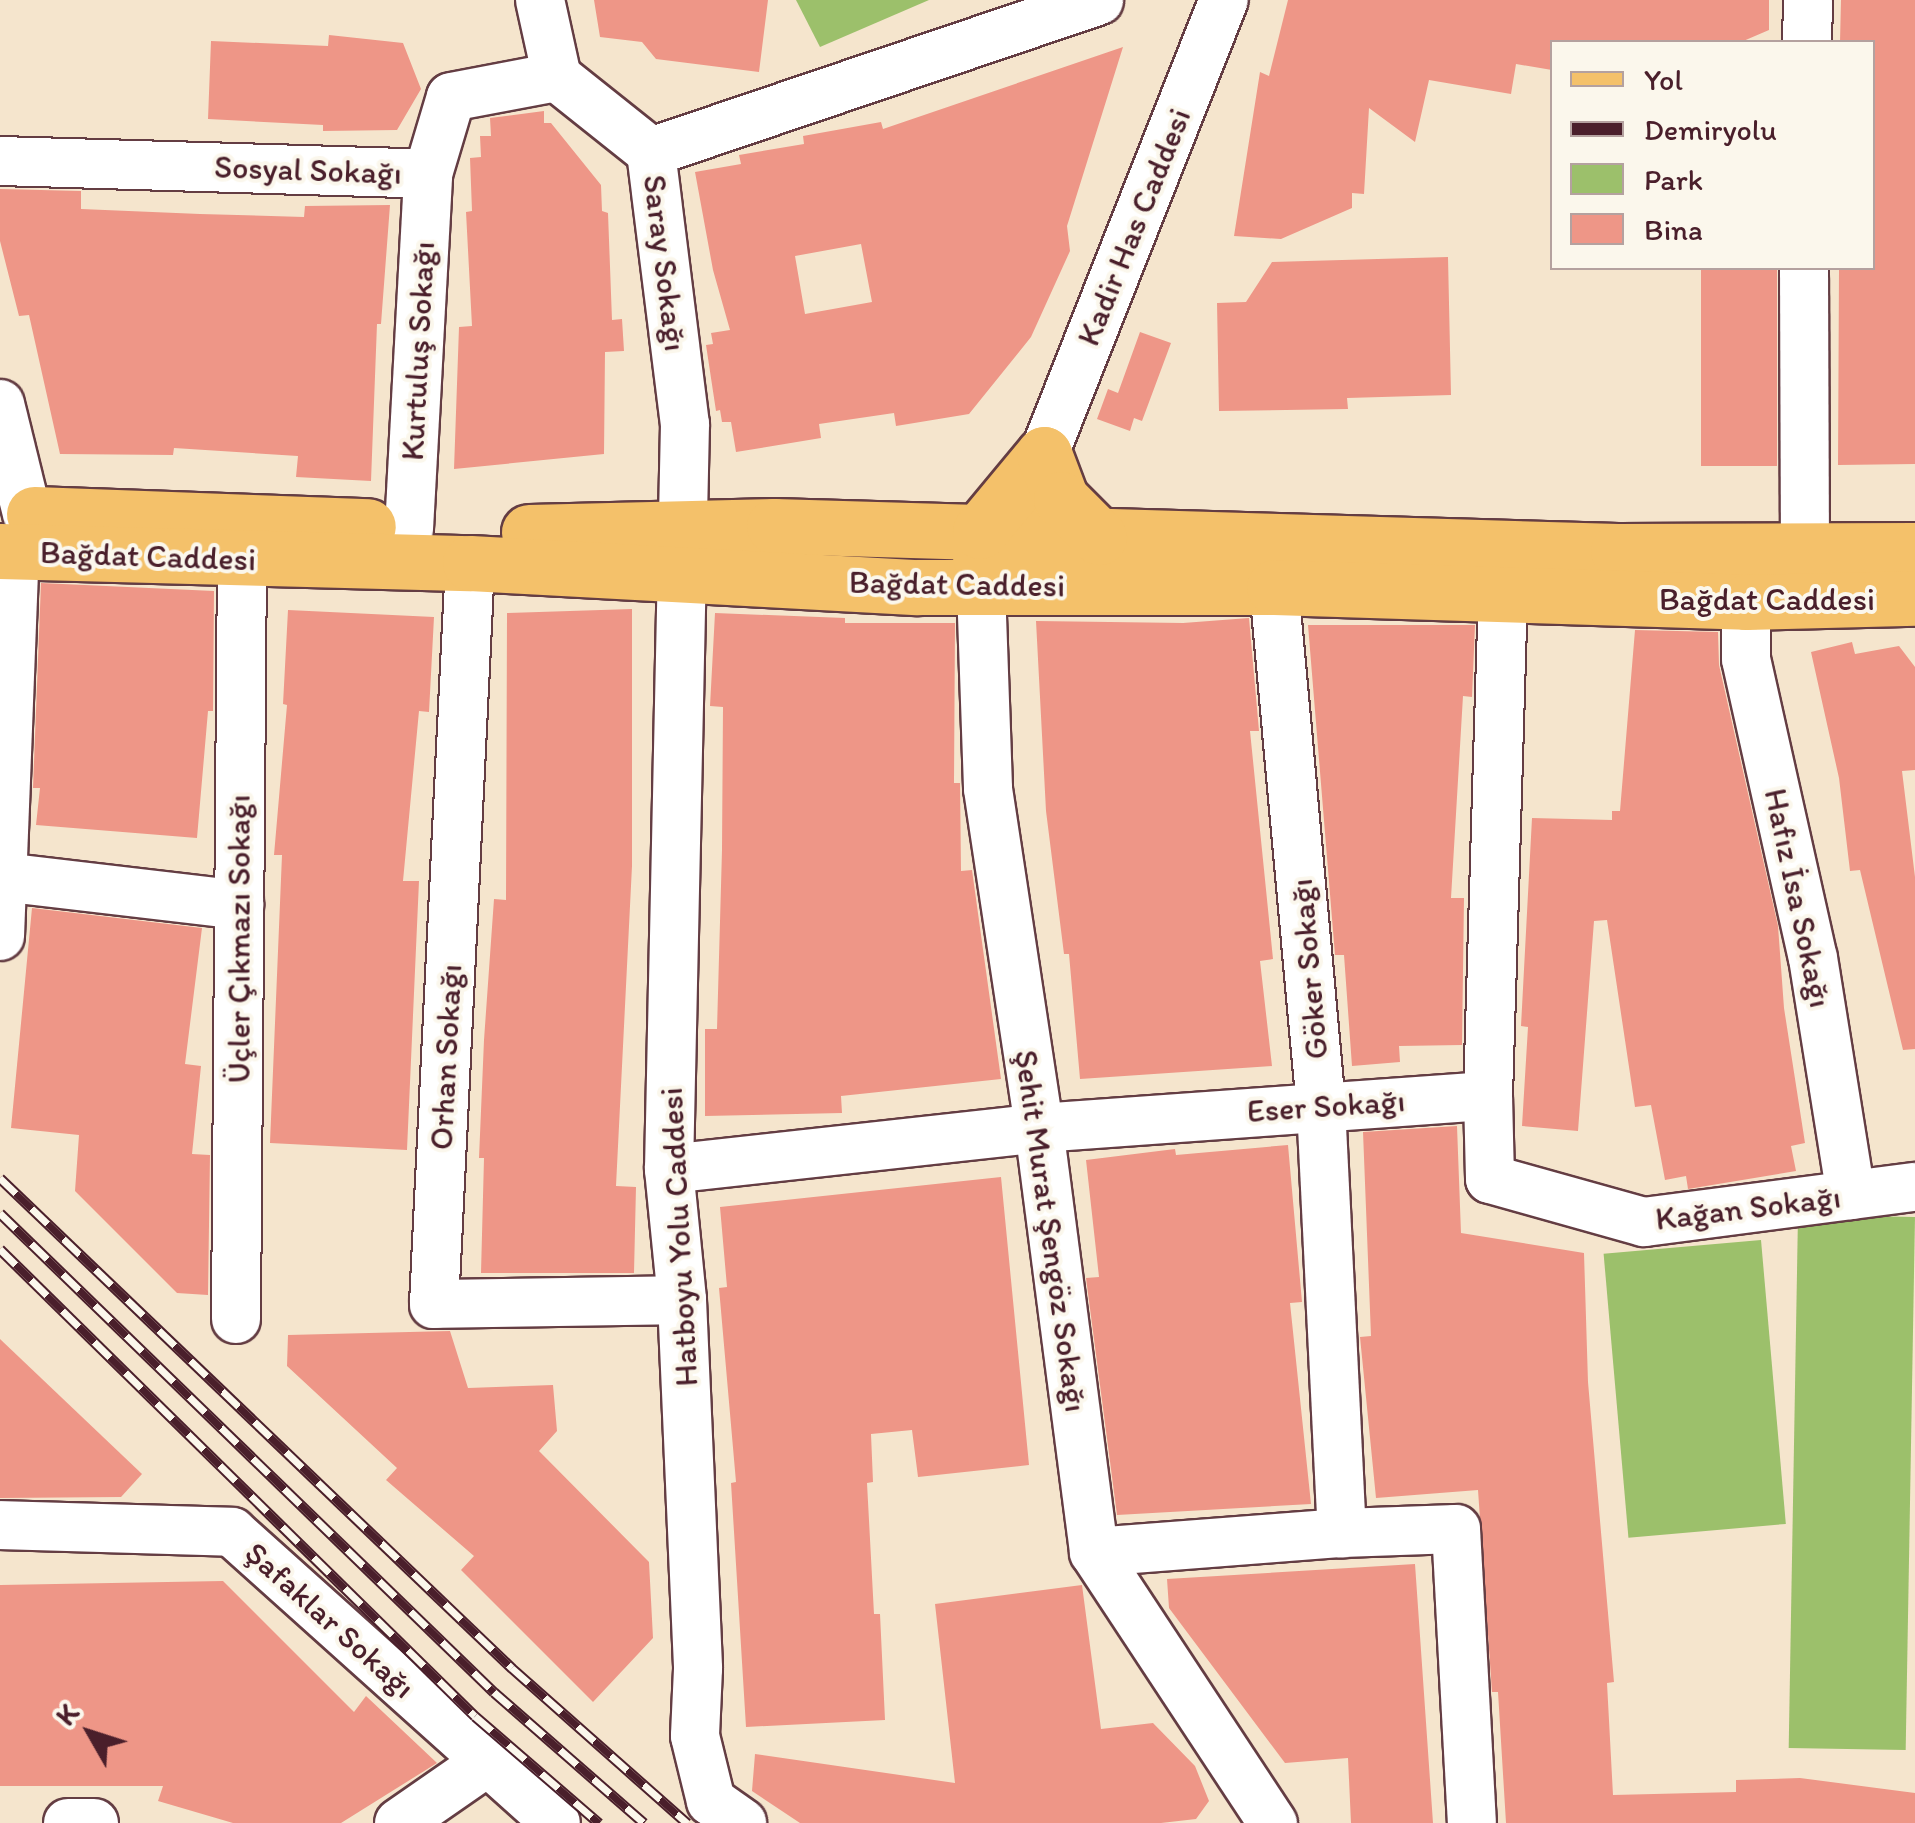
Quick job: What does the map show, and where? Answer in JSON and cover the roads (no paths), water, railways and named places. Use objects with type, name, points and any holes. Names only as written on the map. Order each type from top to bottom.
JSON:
[{"type":"main road","points":[[980,586],[980,531],[1044,454],[1061,498],[1099,537]]},
{"type":"main road","name":"Bağdat Caddesi","points":[[10,532],[250,519],[540,532],[980,586],[1274,587],[1503,598],[1746,602],[1915,598]]},
{"type":"main road","name":"Bağdat Caddesi","points":[[10,532],[242,560],[470,562],[980,531],[1618,551],[1915,550]]},
{"type":"street","points":[[540,0],[558,77]]},
{"type":"street","points":[[651,152],[1099,0]]},
{"type":"street","name":"Kadir Has Caddesi","points":[[1044,454],[1224,0]]},
{"type":"street","points":[[1808,0],[1808,40]]},
{"type":"street","name":"Saray Sokağı","points":[[558,77],[651,152],[684,424],[681,550]]},
{"type":"street","name":"Sosyal Sokağı","points":[[0,160],[428,174],[451,98],[558,77]]},
{"type":"street","name":"Kurtuluş Sokağı","points":[[409,529],[428,174]]},
{"type":"street","points":[[1804,270],[1805,549]]},
{"type":"street","points":[[0,404],[10,532],[0,936]]},
{"type":"street","name":"Hatboyu Yolu Caddesi","points":[[681,550],[669,1170],[682,1300],[698,1669],[695,1736],[711,1801],[742,1823]]},
{"type":"street","name":"Üçler Çıkmazı Sokağı","points":[[236,1319],[242,560]]},
{"type":"street","name":"Orhan Sokağı","points":[[470,562],[434,1304],[682,1300]]},
{"type":"street","name":"Şehit Murat Şengöz Sokağı","points":[[980,586],[988,789],[1039,1128],[1094,1552],[1273,1823]]},
{"type":"street","name":"Göker Sokağı","points":[[1274,587],[1321,1106],[1342,1532]]},
{"type":"street","points":[[1488,1096],[1503,598]]},
{"type":"street","name":"Hafız İsa Sokağı","points":[[1746,602],[1746,659],[1813,958],[1851,1195]]},
{"type":"street","points":[[2,878],[239,904]]},
{"type":"street","name":"Eser Sokağı","points":[[669,1170],[1039,1128],[1488,1096]]},
{"type":"street","name":"Kağan Sokağı","points":[[1488,1096],[1490,1179],[1644,1222],[1915,1187]]},
{"type":"street","name":"Şafaklar Sokağı","points":[[0,1525],[232,1532],[556,1823]]},
{"type":"street","points":[[1094,1552],[1342,1532],[1456,1529],[1472,1823]]},
{"type":"street","points":[[398,1823],[487,1762]]},
{"type":"street","points":[[68,1823],[94,1823]]},
{"type":"railway","points":[[0,1178],[512,1668],[687,1823]]},
{"type":"railway","points":[[0,1213],[494,1692],[644,1823]]},
{"type":"railway","points":[[0,1249],[475,1716],[599,1823]]}]
